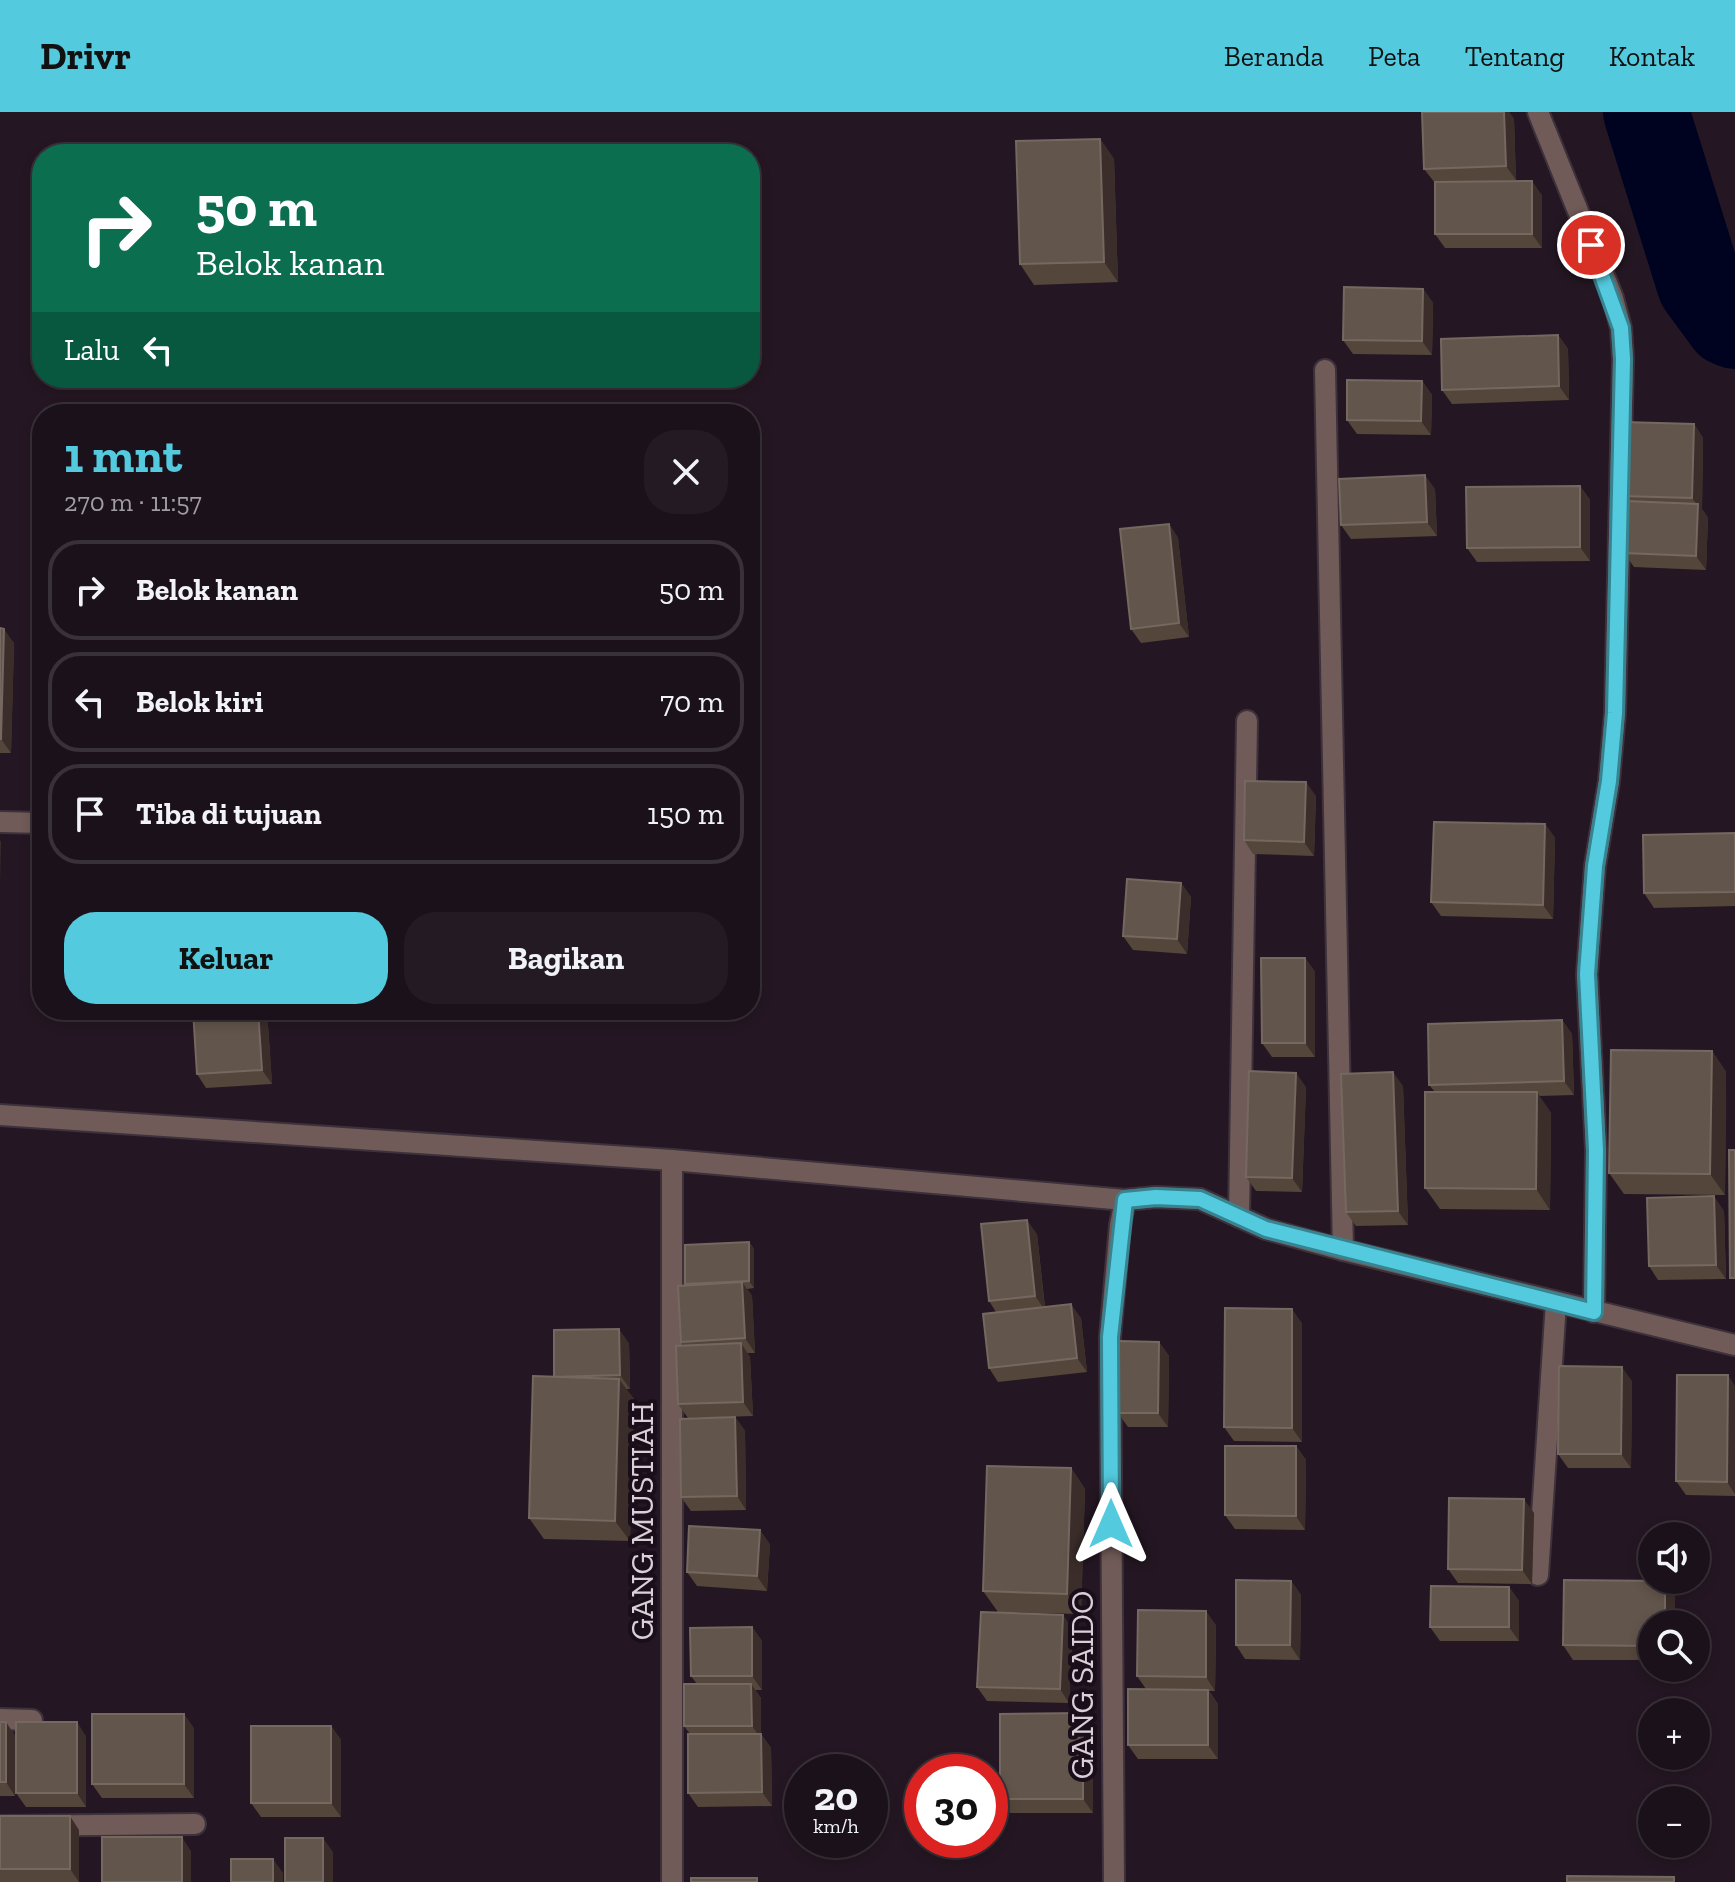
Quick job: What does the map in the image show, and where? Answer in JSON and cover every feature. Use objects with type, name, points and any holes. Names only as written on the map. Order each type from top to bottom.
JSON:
[{"type":"street","points":[[1538,112],[1613,298],[1621,328],[1623,359],[1615,713],[1609,781],[1595,866],[1587,974],[1596,1150],[1594,1312]]},
{"type":"street","points":[[1325,370],[1343,1250]]},
{"type":"street","points":[[1239,1217],[1247,721]]},
{"type":"street","points":[[0,822],[32,823]]},
{"type":"street","points":[[0,1115],[672,1160],[1125,1200],[1156,1197],[1200,1199],[1266,1229],[1735,1345]]},
{"type":"street","name":"GANG MUSTIAH","points":[[672,1160],[672,1882]]},
{"type":"street","name":"GANG SAIDO","points":[[1114,1882],[1110,1337],[1125,1200]]},
{"type":"street","points":[[1538,1575],[1556,1302]]},
{"type":"street","points":[[0,1719],[32,1720]]},
{"type":"street","points":[[0,1826],[195,1824]]},
{"type":"building","points":[[1422,112],[1504,112],[1506,166],[1424,169]]},
{"type":"building","points":[[1100,139],[1104,262],[1020,264],[1016,141]]},
{"type":"building","points":[[1532,181],[1532,234],[1435,234],[1435,182]]},
{"type":"building","points":[[1344,287],[1423,289],[1422,341],[1343,340]]},
{"type":"building","points":[[1558,335],[1559,386],[1442,390],[1441,339]]},
{"type":"building","points":[[1347,380],[1422,381],[1421,421],[1347,420]]},
{"type":"building","points":[[1623,422],[1694,424],[1692,498],[1622,496]]},
{"type":"building","points":[[1425,475],[1427,522],[1341,525],[1339,479]]},
{"type":"building","points":[[1580,486],[1580,547],[1467,548],[1466,487]]},
{"type":"building","points":[[1626,501],[1698,504],[1696,556],[1624,553]]},
{"type":"building","points":[[1169,524],[1179,623],[1131,629],[1120,529]]},
{"type":"building","points":[[0,628],[4,629],[1,739],[0,739]]},
{"type":"building","points":[[1245,781],[1306,782],[1304,842],[1244,840]]},
{"type":"building","points":[[1434,822],[1545,824],[1543,905],[1431,902]]},
{"type":"building","points":[[1735,833],[1735,892],[1644,893],[1643,835]]},
{"type":"building","points":[[1127,879],[1181,883],[1177,939],[1123,936]]},
{"type":"building","points":[[1261,958],[1305,958],[1305,1043],[1262,1043]]},
{"type":"building","points":[[194,1020],[259,1020],[262,1070],[197,1074]]},
{"type":"building","points":[[1562,1020],[1564,1081],[1429,1085],[1428,1024]]},
{"type":"building","points":[[1611,1050],[1712,1051],[1710,1174],[1609,1173]]},
{"type":"building","points":[[1249,1071],[1296,1073],[1292,1178],[1246,1177]]},
{"type":"building","points":[[1393,1072],[1398,1211],[1346,1212],[1341,1074]]},
{"type":"building","points":[[1425,1092],[1537,1092],[1536,1189],[1425,1188]]},
{"type":"building","points":[[1729,1150],[1735,1150],[1735,1278],[1730,1278]]},
{"type":"building","points":[[1714,1196],[1716,1265],[1649,1266],[1647,1198]]},
{"type":"building","points":[[1027,1220],[1035,1296],[989,1301],[981,1224]]},
{"type":"building","points":[[749,1242],[749,1281],[685,1284],[685,1245]]},
{"type":"building","points":[[742,1282],[745,1338],[681,1342],[678,1286]]},
{"type":"building","points":[[1071,1304],[1077,1358],[989,1368],[983,1314]]},
{"type":"building","points":[[1225,1308],[1292,1309],[1292,1428],[1224,1427]]},
{"type":"building","points":[[619,1329],[620,1375],[554,1377],[554,1330]]},
{"type":"building","points":[[1119,1341],[1159,1342],[1158,1413],[1118,1413]]},
{"type":"building","points":[[741,1343],[743,1402],[678,1404],[676,1346]]},
{"type":"building","points":[[1559,1366],[1622,1367],[1621,1454],[1558,1454]]},
{"type":"building","points":[[1677,1375],[1728,1375],[1727,1482],[1676,1481]]},
{"type":"building","points":[[533,1376],[619,1379],[615,1521],[529,1518]]},
{"type":"building","points":[[735,1417],[737,1496],[681,1497],[680,1419]]},
{"type":"building","points":[[1225,1446],[1296,1446],[1296,1516],[1225,1515]]},
{"type":"building","points":[[987,1466],[1071,1468],[1067,1594],[983,1591]]},
{"type":"building","points":[[1449,1498],[1524,1499],[1522,1570],[1448,1569]]},
{"type":"building","points":[[689,1526],[760,1530],[757,1576],[687,1572]]},
{"type":"building","points":[[1236,1580],[1291,1581],[1290,1645],[1236,1645]]},
{"type":"building","points":[[1564,1580],[1638,1581],[1638,1594],[1665,1594],[1665,1610],[1638,1610],[1638,1646],[1563,1645]]},
{"type":"building","points":[[1431,1586],[1509,1587],[1509,1627],[1430,1627]]},
{"type":"building","points":[[1138,1610],[1206,1611],[1206,1677],[1137,1676]]},
{"type":"building","points":[[981,1612],[1063,1615],[1060,1689],[977,1687]]},
{"type":"building","points":[[752,1627],[752,1676],[691,1676],[690,1628]]},
{"type":"building","points":[[684,1684],[751,1684],[752,1726],[684,1726]]},
{"type":"building","points":[[1128,1689],[1208,1690],[1208,1745],[1128,1745]]},
{"type":"building","points":[[1083,1713],[1083,1799],[1008,1799],[1008,1754],[1000,1754],[1000,1714]]},
{"type":"building","points":[[92,1714],[184,1714],[184,1784],[92,1784]]},
{"type":"building","points":[[0,1722],[6,1722],[6,1782],[0,1782]]},
{"type":"building","points":[[16,1722],[77,1722],[77,1793],[16,1793]]},
{"type":"building","points":[[251,1726],[331,1726],[331,1803],[251,1803]]},
{"type":"building","points":[[688,1734],[761,1734],[762,1792],[688,1793]]},
{"type":"building","points":[[0,1816],[70,1816],[70,1869],[0,1869]]},
{"type":"building","points":[[102,1837],[182,1837],[182,1882],[102,1882]]},
{"type":"building","points":[[285,1838],[323,1838],[323,1882],[285,1882]]},
{"type":"building","points":[[231,1859],[273,1859],[273,1882],[231,1882]]},
{"type":"building","points":[[1567,1876],[1674,1877],[1674,1882],[1567,1882]]},
{"type":"building","points":[[691,1878],[757,1878],[757,1882],[691,1882]]},
{"type":"waterway","points":[[1646,112],[1700,285],[1728,323],[1735,326]]},
{"type":"route","points":[[1111,1524],[1110,1337],[1125,1200],[1156,1197],[1200,1199],[1266,1229],[1594,1312],[1596,1150],[1587,974],[1595,866],[1609,781],[1615,713],[1623,359],[1621,328],[1613,298],[1591,245]]}]
